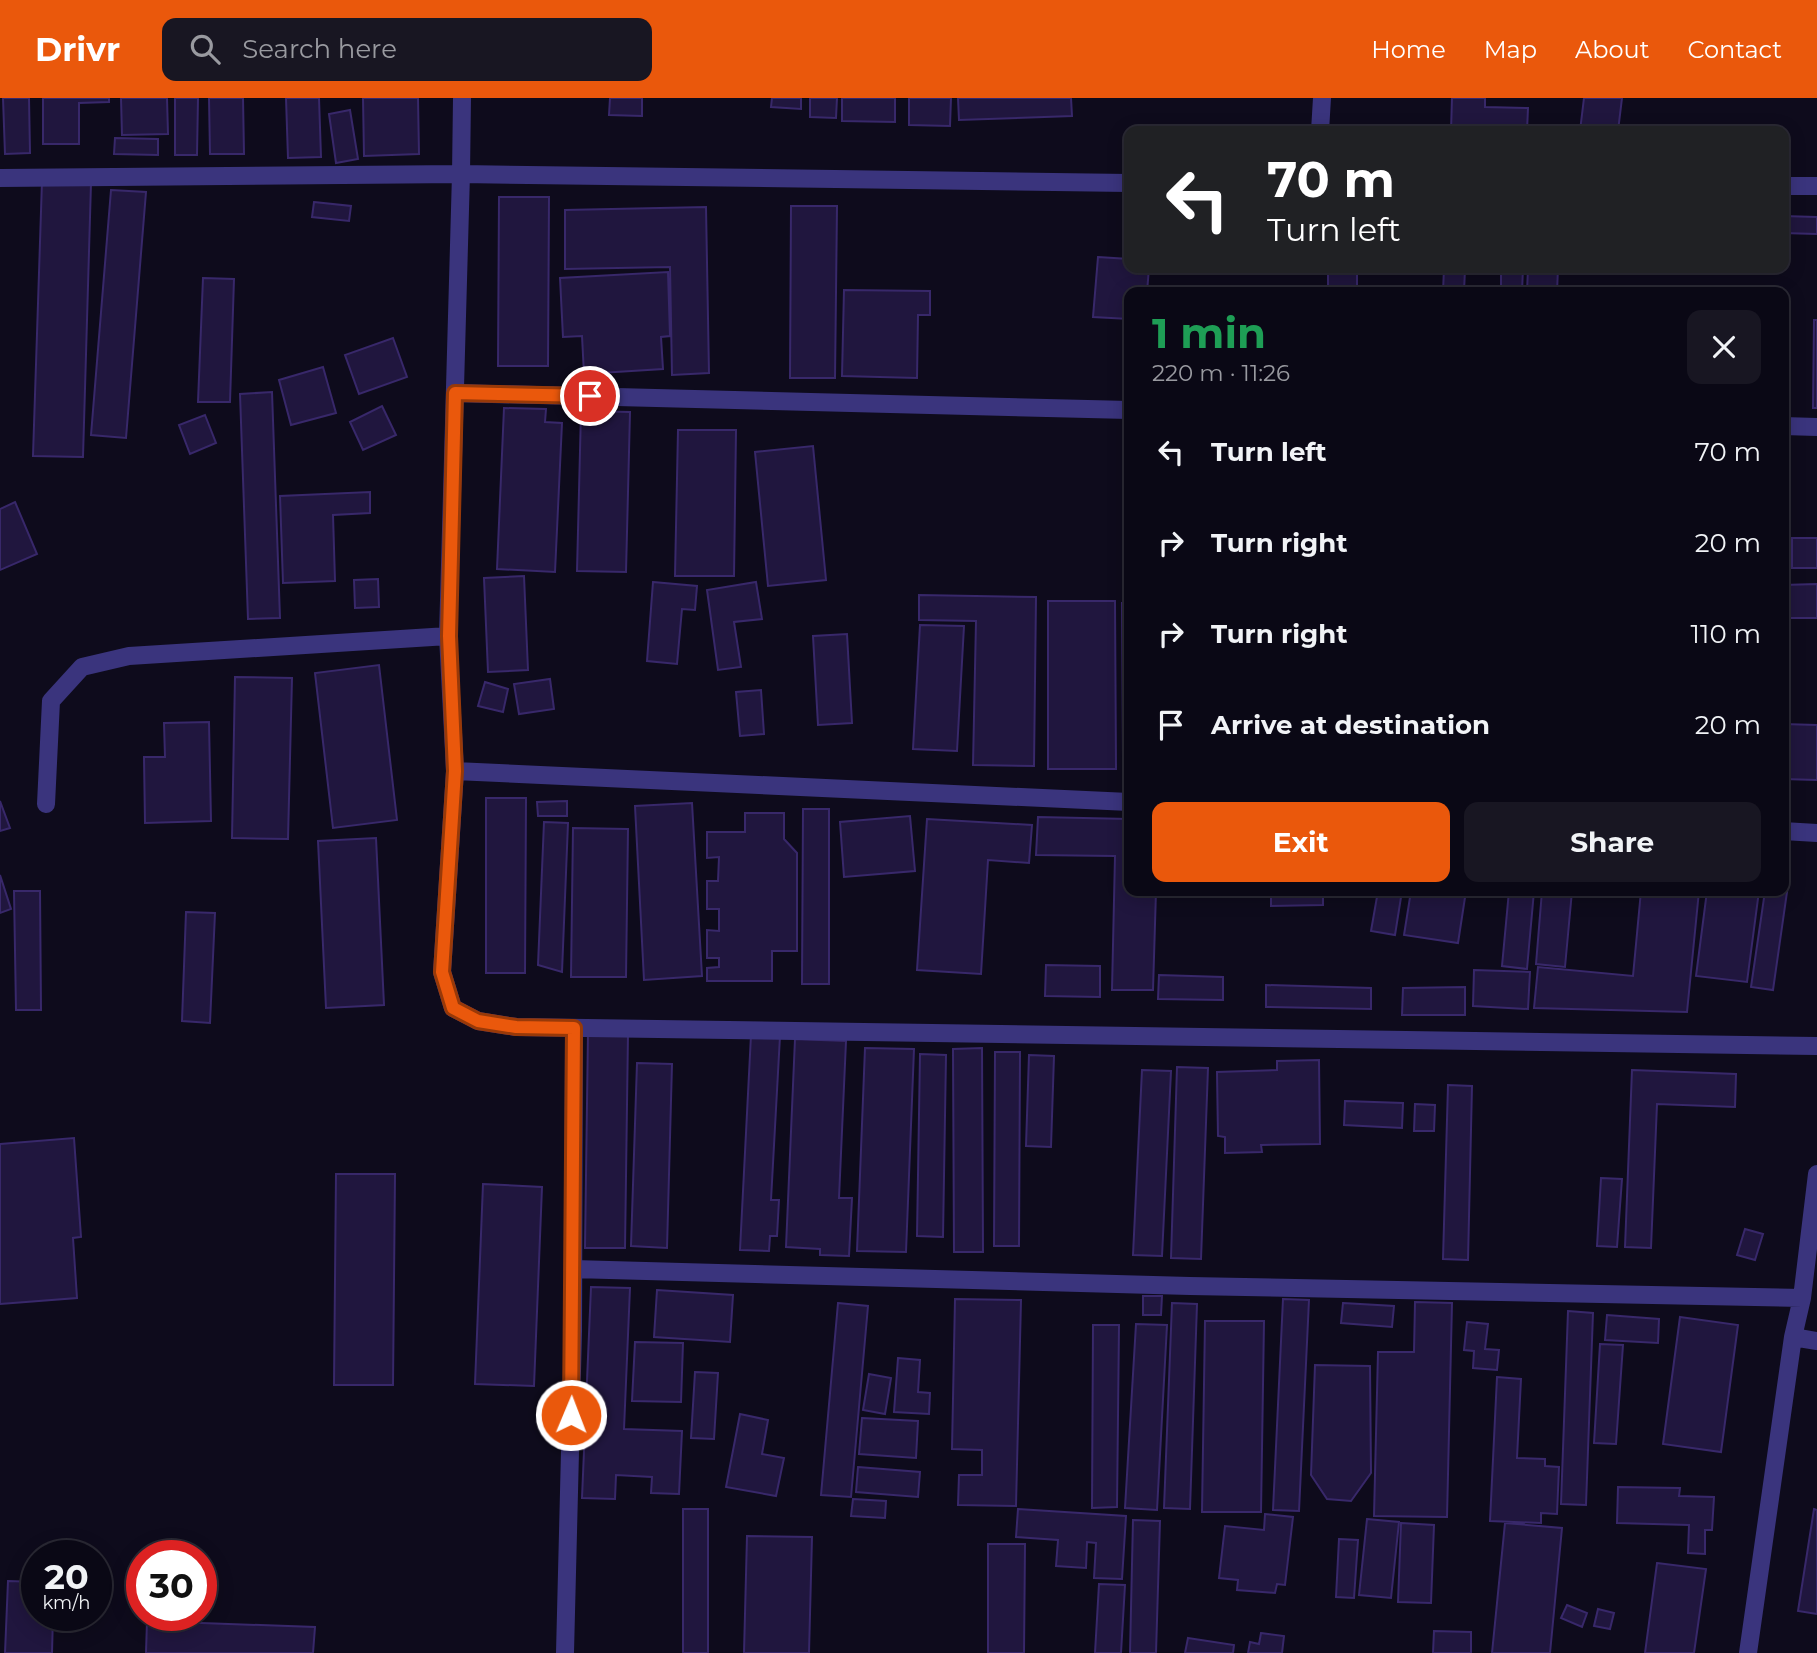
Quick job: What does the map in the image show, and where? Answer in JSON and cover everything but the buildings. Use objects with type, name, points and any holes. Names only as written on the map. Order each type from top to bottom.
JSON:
[{"type":"street","points":[[462,98],[449,636],[455,771],[442,972],[453,1008],[478,1021],[516,1027],[1817,1046]]},
{"type":"street","points":[[1320,126],[1322,98]]},
{"type":"street","points":[[0,178],[461,174],[1124,183]]},
{"type":"street","points":[[1789,186],[1817,186]]},
{"type":"street","points":[[455,393],[1124,410]]},
{"type":"street","points":[[1789,426],[1817,427]]},
{"type":"street","points":[[47,804],[51,701],[82,667],[129,656],[449,636]]},
{"type":"street","points":[[455,771],[1124,802]]},
{"type":"street","points":[[1789,831],[1817,833]]},
{"type":"street","points":[[565,1653],[573,1269],[574,1028]]},
{"type":"street","points":[[1748,1653],[1793,1337],[1802,1298],[1817,1174]]},
{"type":"street","points":[[573,1269],[1217,1287],[1802,1298]]},
{"type":"street","points":[[1793,1337],[1817,1341]]},
{"type":"route","points":[[571,1415],[574,1028],[516,1027],[478,1021],[453,1008],[442,972],[455,771],[449,636],[455,393],[590,396]]}]
